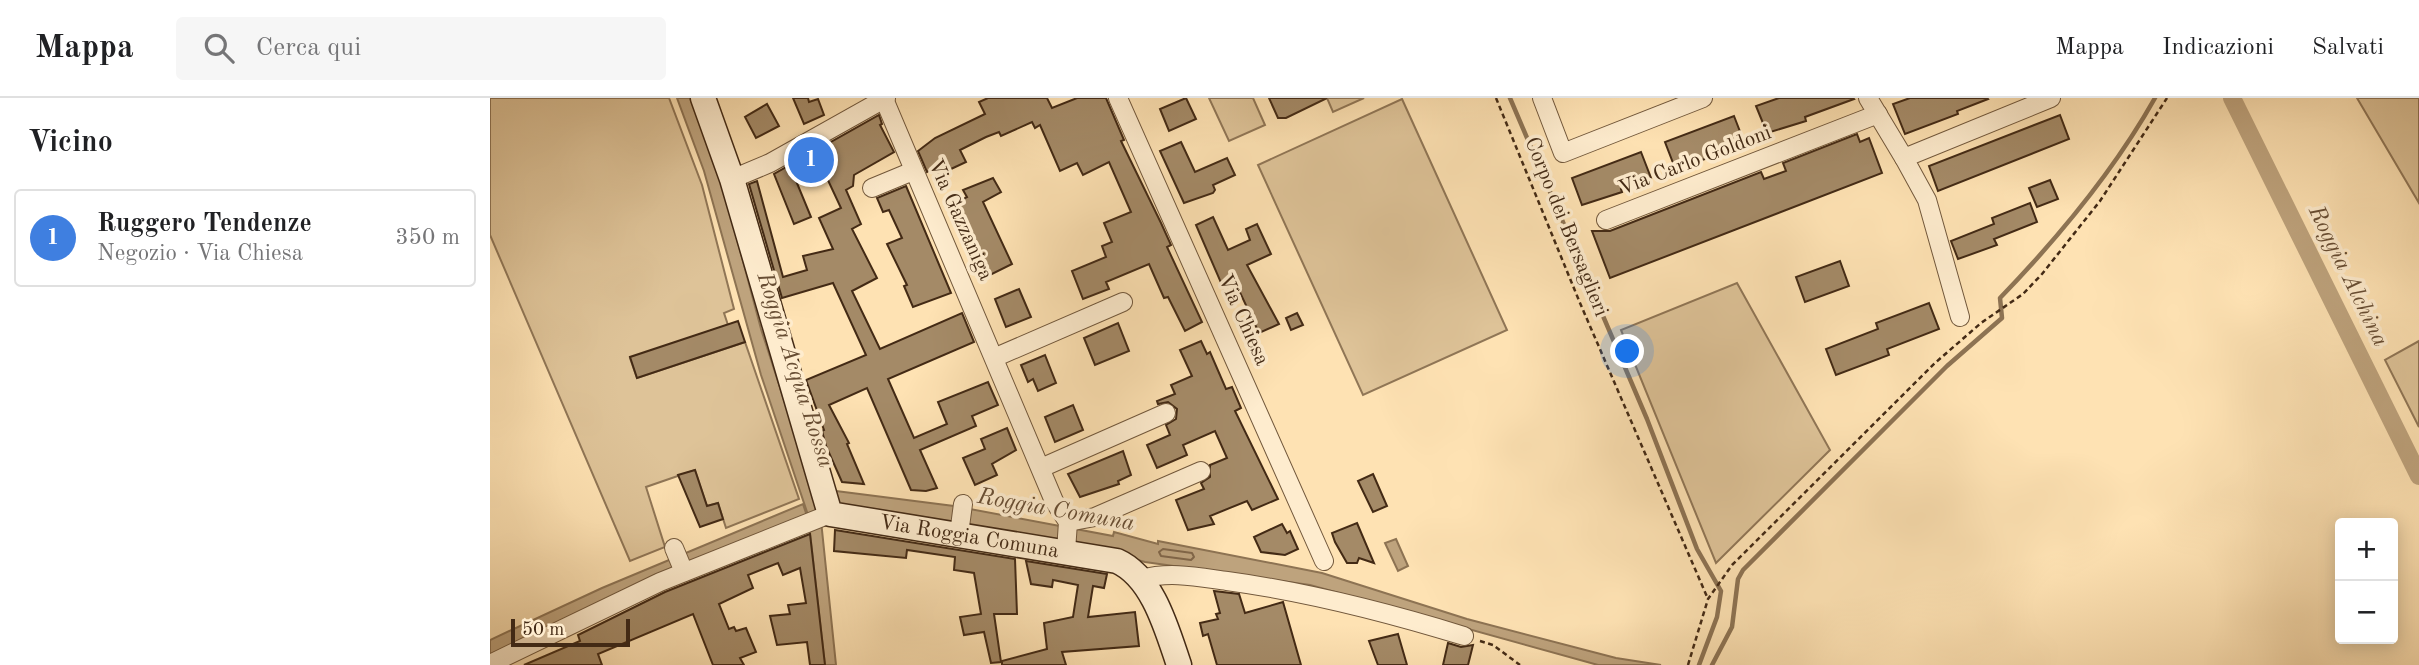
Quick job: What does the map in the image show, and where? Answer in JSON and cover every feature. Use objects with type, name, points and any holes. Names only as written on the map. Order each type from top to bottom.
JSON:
[{"type":"street","points":[[490,664],[684,572],[820,517],[824,490],[732,179],[703,98]]},
{"type":"street","name":"Via Chiesa","points":[[1118,98],[1324,561]]},
{"type":"street","points":[[1542,98],[1563,153],[1703,98]]},
{"type":"street","points":[[1868,98],[1927,200],[1960,317]]},
{"type":"street","points":[[1904,158],[2052,98]]},
{"type":"street","points":[[732,179],[770,163],[885,99]]},
{"type":"street","name":"Via Gazzaniga","points":[[885,99],[913,171],[996,357],[1054,501],[1068,522]]},
{"type":"street","name":"Via Carlo Goldoni","points":[[1606,220],[1878,114]]},
{"type":"street","points":[[872,188],[913,171]]},
{"type":"street","points":[[996,357],[1123,302]]},
{"type":"street","points":[[1041,468],[1166,413]]},
{"type":"street","points":[[1066,551],[1068,522],[1095,517],[1201,471]]},
{"type":"street","points":[[959,534],[963,505]]},
{"type":"street","name":"Via Roggia Comuna","points":[[820,517],[959,534],[1066,551],[1117,561],[1131,567],[1141,579]]},
{"type":"street","points":[[674,548],[684,572]]},
{"type":"street","points":[[1179,665],[1167,630],[1141,579],[1172,574],[1258,585],[1363,607],[1464,636]]},
{"type":"path","name":"Corpo dei Bersaglieri","points":[[1496,98],[1580,303],[1708,599]]},
{"type":"path","points":[[1688,665],[1708,599],[1721,580],[1935,363],[2042,274],[2100,201],[2167,98]]},
{"type":"path","points":[[1464,636],[1493,645],[1520,665]]},
{"type":"shaded area","points":[[490,98],[669,98],[702,185],[734,309],[724,313],[728,325],[630,358],[637,378],[745,342],[799,499],[726,528],[718,503],[707,506],[695,470],[646,487],[665,547],[630,561],[490,235]]},
{"type":"shaded area","points":[[1209,98],[1253,98],[1265,125],[1229,141]]},
{"type":"shaded area","points":[[1327,98],[1364,98],[1333,112]]},
{"type":"shaded area","points":[[2357,98],[2419,98],[2419,203]]},
{"type":"shaded area","points":[[1402,99],[1507,330],[1363,395],[1258,165]]},
{"type":"shaded area","points":[[1737,283],[1830,450],[1716,563],[1621,330]]},
{"type":"shaded area","points":[[2419,341],[2419,427],[2385,360]]},
{"type":"water","points":[[677,98],[690,98],[718,167],[761,329],[820,511],[836,665],[825,665],[808,515],[761,375],[704,171]]},
{"type":"water","points":[[836,491],[954,506],[1113,536],[1114,532],[1158,544],[1158,541],[1322,573],[1467,619],[1616,658],[1661,665],[1598,665],[1310,585],[1145,562],[1116,554],[835,504],[833,493]]},
{"type":"water","points":[[803,504],[807,516],[490,660],[490,640],[602,588]]},
{"type":"water","points":[[1396,539],[1408,566],[1398,571],[1385,543]]},
{"type":"building","points":[[793,98],[808,98],[809,102],[818,99],[824,115],[804,124]]},
{"type":"building","points":[[988,98],[1047,98],[1052,108],[1077,98],[1106,98],[1124,140],[1121,141],[1171,245],[1167,247],[1202,322],[1185,331],[1168,297],[1164,298],[1149,264],[1106,282],[1109,289],[1083,299],[1072,271],[1106,257],[1102,246],[1112,242],[1104,223],[1131,212],[1109,162],[1083,175],[1077,163],[1060,171],[1040,125],[1035,128],[1032,122],[1001,136],[999,132],[986,137],[960,150],[966,162],[938,173],[935,167],[927,172],[918,151],[935,138],[985,114],[979,102]]},
{"type":"building","points":[[1186,98],[1196,119],[1169,131],[1160,109]]},
{"type":"building","points":[[1269,98],[1327,98],[1286,118],[1278,118]]},
{"type":"building","points":[[1779,98],[1854,99],[1805,117],[1806,121],[1767,133],[1756,106]]},
{"type":"building","points":[[1910,98],[1988,99],[1957,111],[1958,114],[1905,134],[1893,104]]},
{"type":"building","points":[[767,104],[779,126],[756,138],[745,117]]},
{"type":"building","points":[[879,115],[880,125],[894,152],[854,175],[853,186],[846,190],[861,224],[852,229],[877,278],[852,291],[880,349],[962,313],[974,342],[888,379],[914,438],[947,424],[938,402],[988,382],[998,405],[972,416],[976,426],[920,450],[937,488],[926,491],[911,490],[867,388],[829,405],[849,443],[847,444],[864,484],[842,482],[826,446],[822,431],[824,430],[806,380],[866,355],[833,283],[782,298],[749,184],[757,181],[783,277],[807,270],[803,256],[833,249],[819,218],[841,208],[819,161],[794,176],[811,217],[794,224],[774,174]]},
{"type":"building","points":[[2060,115],[2069,139],[1938,191],[1929,166]]},
{"type":"building","points":[[1734,116],[1744,142],[1714,153],[1715,156],[1675,168],[1665,142]]},
{"type":"building","points":[[1857,134],[1860,142],[1869,138],[1882,173],[1610,278],[1592,231],[1610,231],[1761,172],[1764,179],[1786,171],[1783,163]]},
{"type":"building","points":[[1181,142],[1195,172],[1227,158],[1235,175],[1213,185],[1213,193],[1184,203],[1160,151]]},
{"type":"building","points":[[1641,152],[1651,178],[1621,189],[1622,192],[1582,205],[1572,178]]},
{"type":"building","points":[[993,178],[1001,192],[983,202],[1012,264],[984,278],[963,234],[970,231],[955,203],[967,197],[963,190]]},
{"type":"building","points":[[2050,180],[2058,199],[2037,207],[2029,188]]},
{"type":"building","points":[[906,186],[951,293],[913,307],[904,286],[907,285],[887,244],[902,238],[889,210],[883,212],[877,198]]},
{"type":"building","points":[[2030,203],[2037,222],[1994,239],[1997,245],[1958,259],[1951,241],[1994,224],[1992,218]]},
{"type":"building","points":[[1213,217],[1228,250],[1250,240],[1246,229],[1257,224],[1271,254],[1247,265],[1279,324],[1259,333],[1237,286],[1225,292],[1196,225]]},
{"type":"building","points":[[1840,261],[1849,286],[1805,302],[1796,277]]},
{"type":"building","points":[[1019,289],[1031,317],[1006,327],[995,299]]},
{"type":"building","points":[[1929,303],[1939,329],[1887,349],[1889,355],[1836,375],[1826,349],[1878,329],[1876,323]]},
{"type":"building","points":[[1297,313],[1303,325],[1291,330],[1286,318]]},
{"type":"building","points":[[738,321],[745,342],[637,378],[630,357]]},
{"type":"building","points":[[1118,323],[1129,351],[1095,365],[1084,338]]},
{"type":"building","points":[[1201,341],[1207,354],[1210,352],[1226,389],[1232,387],[1241,408],[1235,411],[1278,499],[1252,510],[1247,501],[1210,516],[1214,524],[1188,530],[1176,500],[1204,489],[1201,483],[1210,477],[1210,465],[1227,458],[1215,431],[1183,445],[1187,455],[1157,468],[1147,445],[1170,435],[1166,425],[1176,419],[1177,409],[1168,402],[1158,404],[1157,401],[1175,394],[1171,385],[1192,376],[1180,350]]},
{"type":"building","points":[[1045,355],[1056,383],[1038,391],[1033,379],[1028,382],[1021,365]]},
{"type":"building","points":[[1073,405],[1083,430],[1055,442],[1045,417]]},
{"type":"building","points":[[1007,428],[1016,450],[992,464],[997,475],[975,485],[963,458],[985,449],[981,439]]},
{"type":"building","points":[[1123,451],[1131,475],[1118,481],[1119,484],[1080,497],[1068,474]]},
{"type":"building","points":[[695,470],[707,506],[718,503],[723,519],[700,527],[678,475]]},
{"type":"building","points":[[1373,474],[1387,506],[1373,512],[1358,481]]},
{"type":"building","points":[[1357,523],[1374,563],[1359,558],[1357,563],[1347,563],[1335,542],[1332,533]]},
{"type":"building","points":[[1282,524],[1287,533],[1290,531],[1298,549],[1285,555],[1261,552],[1254,537]]},
{"type":"building","points":[[835,530],[1015,559],[1017,614],[994,614],[1001,662],[991,663],[984,632],[964,635],[960,617],[981,614],[974,573],[954,570],[955,557],[907,550],[906,558],[834,551]]},
{"type":"building","points":[[810,534],[825,665],[810,665],[807,642],[777,645],[770,616],[790,614],[788,605],[806,603],[800,568],[783,575],[778,563],[748,575],[753,588],[719,604],[729,629],[734,627],[736,631],[746,628],[756,652],[740,658],[744,665],[713,665],[693,614],[598,654],[602,665],[524,665],[580,641],[578,635],[665,592]]},
{"type":"building","points":[[1026,561],[1107,574],[1104,588],[1093,586],[1088,617],[1135,612],[1139,646],[1062,652],[1066,665],[1002,665],[1002,661],[1047,649],[1044,623],[1073,617],[1078,585],[1053,580],[1052,587],[1031,584]]},
{"type":"building","points":[[1214,591],[1239,594],[1245,613],[1283,602],[1301,665],[1217,665],[1208,634],[1203,636],[1200,623],[1218,619],[1216,614],[1220,613]]},
{"type":"building","points":[[1398,634],[1407,665],[1378,665],[1369,641]]},
{"type":"building","points":[[1448,643],[1461,647],[1473,645],[1468,665],[1443,665]]},
{"type":"waterway","points":[[1510,98],[1647,419],[1697,549],[1721,591],[1717,617],[1699,665]]},
{"type":"waterway","points":[[1712,665],[1732,627],[1738,579],[1743,570],[1947,366],[2002,318],[2000,298],[2084,203],[2122,152],[2155,98]]},
{"type":"waterway","name":"Roggia Alchina","points":[[2232,98],[2419,476]]},
{"type":"place","name":"Ruggero Tendenze","points":[[811,160]]},
{"type":"water label","name":"Roggia Acqua Rossa","points":[[795,370]]},
{"type":"water label","name":"Roggia Comuna","points":[[1056,510]]}]
